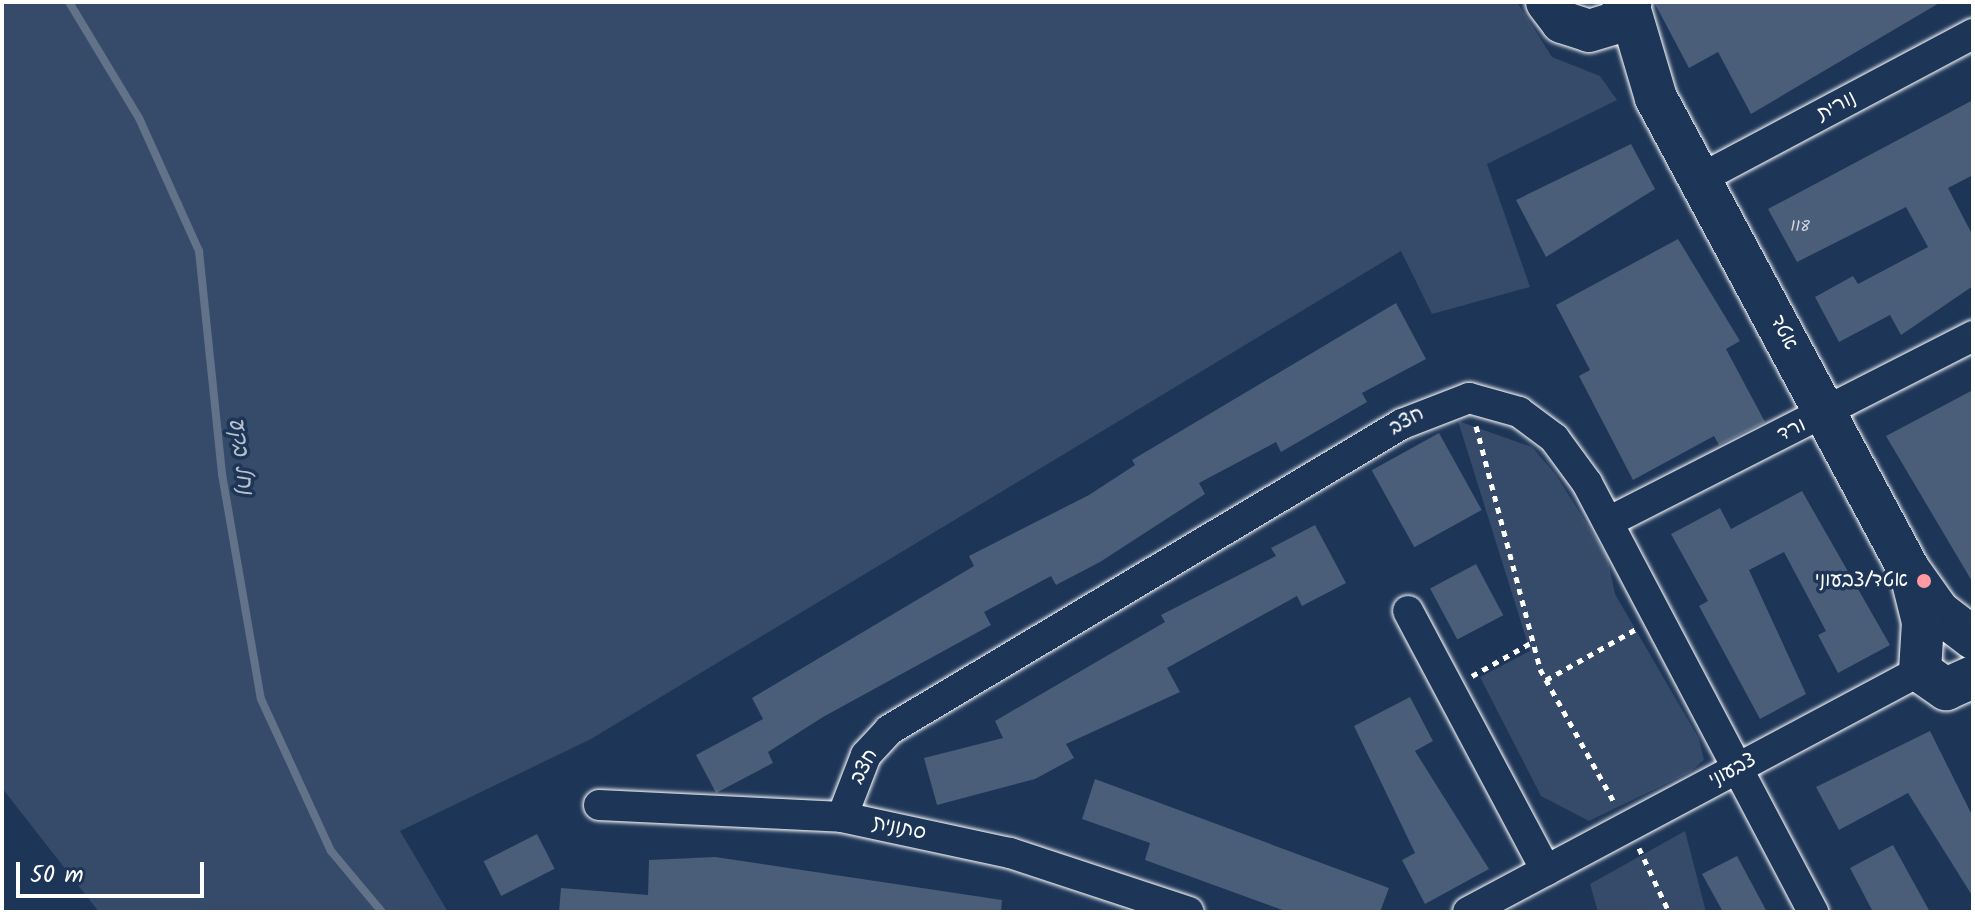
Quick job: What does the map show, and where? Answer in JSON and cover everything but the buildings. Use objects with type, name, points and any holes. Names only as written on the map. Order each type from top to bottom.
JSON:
[{"type":"street","name":"אטד","points":[[1547,2],[1562,22],[1620,52],[1656,98],[1909,570],[1939,612],[1968,634]]},
{"type":"street","name":"אטד","points":[[1630,4],[1656,98]]},
{"type":"street","points":[[1582,31],[1609,26],[1630,4]]},
{"type":"street","name":"נורית","points":[[1700,179],[1973,34]]},
{"type":"street","name":"ורד","points":[[1608,522],[1826,414],[1973,336]]},
{"type":"street","points":[[1469,398],[1519,412],[1554,438],[1608,522],[1813,912]]},
{"type":"street","name":"חצב","points":[[842,817],[866,755],[889,730],[1402,424],[1469,398]]},
{"type":"street","name":"אטד","points":[[1909,570],[1937,670]]},
{"type":"street","points":[[1408,611],[1546,871]]},
{"type":"street","points":[[1968,634],[1933,630],[1937,670],[1973,717]]},
{"type":"street","name":"צבעוני","points":[[1468,912],[1738,768],[1937,670]]},
{"type":"street","name":"סתונית","points":[[599,805],[842,817],[1010,853],[1189,912]]},
{"type":"path","points":[[1469,398],[1546,680],[1628,827],[1669,912]]},
{"type":"path","points":[[1546,680],[1658,617]]},
{"type":"path","points":[[1449,688],[1534,641]]},
{"type":"shaded area","points":[[2,2],[1517,2],[1552,57],[1600,76],[1617,100],[1487,164],[1530,287],[1432,314],[1401,251],[591,739],[400,831],[448,912],[99,912],[2,788]]},
{"type":"shaded area","points":[[1458,421],[1532,447],[1556,475],[1607,556],[1615,594],[1699,739],[1704,760],[1690,772],[1589,821],[1541,796],[1480,677],[1530,651]]},
{"type":"shaded area","points":[[1685,831],[1706,912],[1598,912],[1590,884]]},
{"type":"waterway","name":"נחל בקע","points":[[69,2],[139,118],[199,251],[222,474],[261,699],[331,851],[382,912]]},
{"type":"place","name":"אטד/צבעוני","points":[[1924,581]]}]
